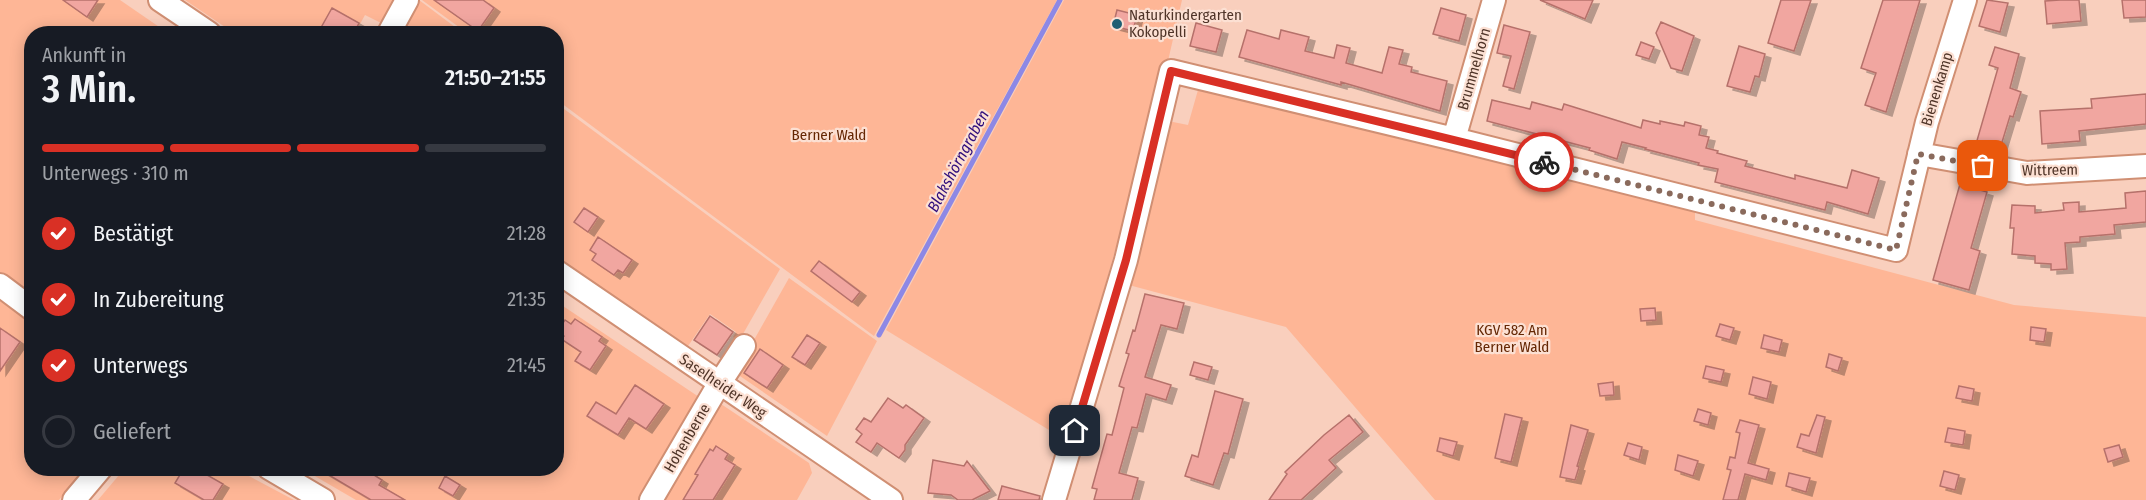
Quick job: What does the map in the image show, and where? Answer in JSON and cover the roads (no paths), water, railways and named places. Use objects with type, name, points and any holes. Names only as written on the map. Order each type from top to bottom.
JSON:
[{"type":"street","points":[[160,0],[199,26]]},
{"type":"street","points":[[394,26],[407,0]]},
{"type":"street","name":"Brummelhorn","points":[[1454,139],[1494,0]]},
{"type":"street","name":"Bienenkamp","points":[[1454,139],[1896,250],[1929,114],[1965,0]]},
{"type":"street","points":[[1054,500],[1126,260],[1171,71],[1454,139]]},
{"type":"street","name":"Wittreem","points":[[1918,154],[2027,173],[2146,166]]},
{"type":"street","name":"Saselheider Weg","points":[[564,277],[891,500]]},
{"type":"street","points":[[0,285],[24,303]]},
{"type":"street","name":"Hohenberne","points":[[651,500],[744,346]]},
{"type":"street","points":[[74,500],[94,476]]},
{"type":"street","points":[[282,476],[323,500]]},
{"type":"waterway","name":"Blakshörngraben","points":[[879,335],[1060,0]]},
{"type":"place","name":"Naturkindergarten Kokopelli","points":[[1117,24]]},
{"type":"park label","name":"Berner Wald","points":[[829,135]]},
{"type":"park label","name":"KGV 582 Am Berner Wald","points":[[1512,338]]}]
